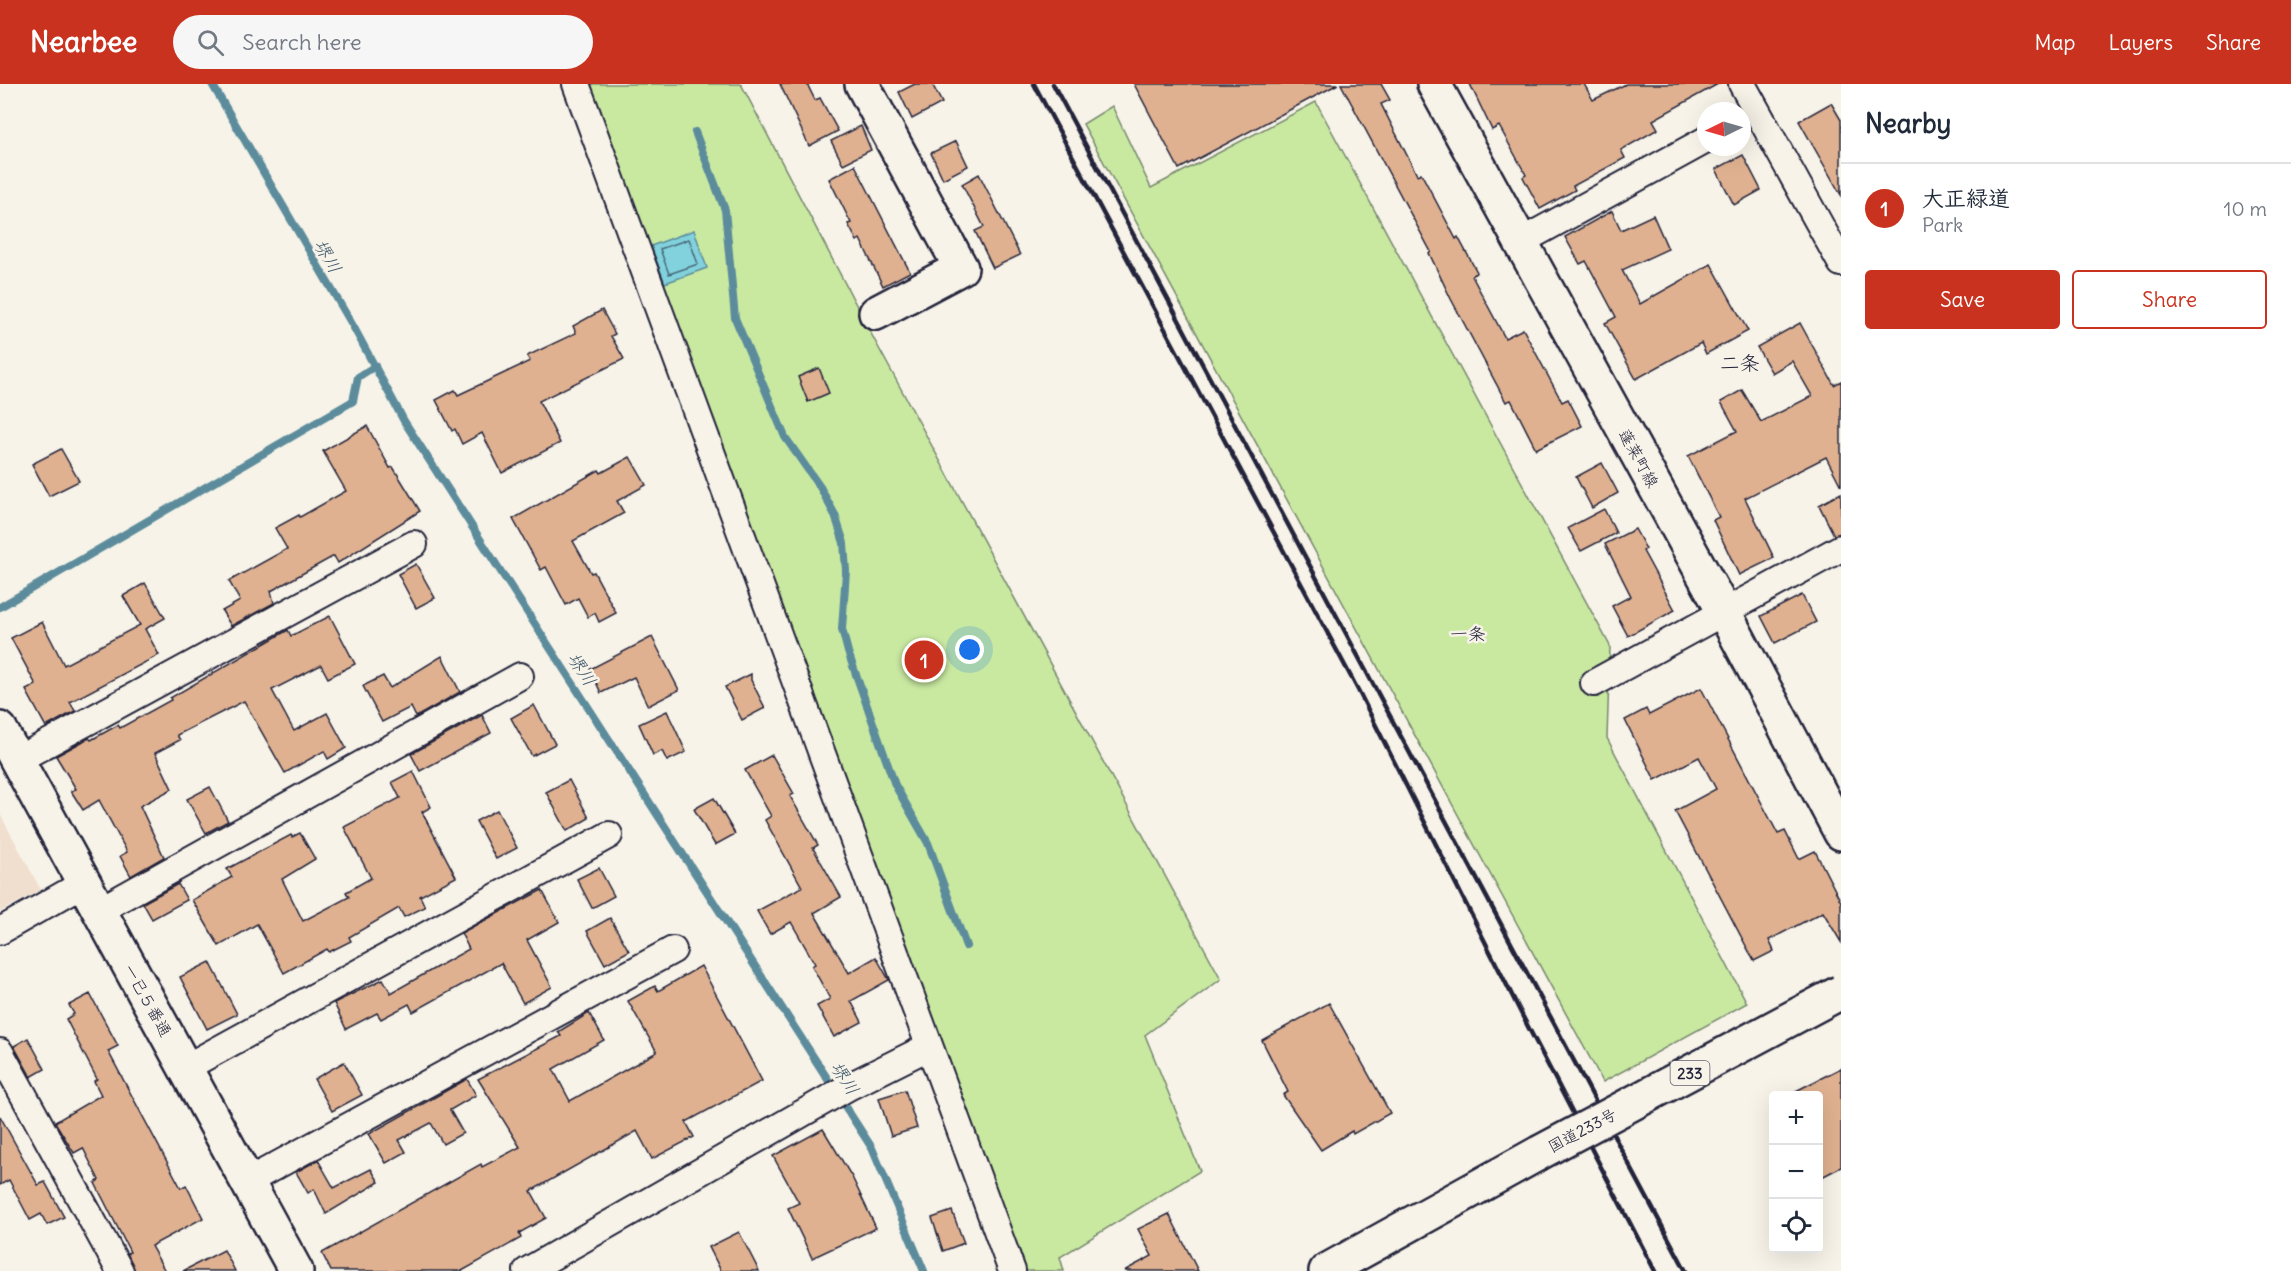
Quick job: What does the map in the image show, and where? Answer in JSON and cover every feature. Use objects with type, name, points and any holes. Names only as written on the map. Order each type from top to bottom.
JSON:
[{"type":"main road","points":[[862,84],[961,268],[876,313]]},
{"type":"main road","name":"蓬莱町線","points":[[1434,84],[1724,612],[1841,833]]},
{"type":"main road","name":"一已５番通","points":[[0,729],[296,1271]]},
{"type":"main road","name":"国道233号","points":[[1326,1271],[1539,1153],[1841,992]]},
{"type":"street","points":[[576,84],[1012,1271]]},
{"type":"street","points":[[1742,84],[1746,102]]},
{"type":"street","points":[[1751,119],[1841,263]]},
{"type":"street","points":[[1520,242],[1697,145]]},
{"type":"street","points":[[17,760],[414,544]]},
{"type":"street","points":[[1594,683],[1841,548]]},
{"type":"street","points":[[0,931],[91,897],[520,676]]},
{"type":"street","points":[[185,1068],[609,835]]},
{"type":"street","points":[[248,1181],[673,951]]},
{"type":"street","points":[[527,1271],[850,1086],[928,1047]]},
{"type":"street","points":[[0,1052],[120,1271]]},
{"type":"shaded area","points":[[0,814],[41,890],[0,912]]},
{"type":"green space","points":[[589,84],[741,84],[875,341],[1221,979],[1145,1035],[1200,1171],[1060,1257],[1064,1271],[1021,1271]]},
{"type":"green space","points":[[1316,102],[1610,646],[1607,738],[1747,1003],[1603,1082],[1083,124],[1112,106],[1151,188]]},
{"type":"water","points":[[694,230],[707,268],[665,283],[651,246]]},
{"type":"building","points":[[780,84],[807,84],[815,100],[820,98],[838,131],[809,146]]},
{"type":"building","points":[[915,84],[932,84],[942,103],[912,119],[899,92]]},
{"type":"building","points":[[1134,84],[1338,84],[1179,169]]},
{"type":"building","points":[[1341,84],[1381,84],[1390,100],[1381,104],[1417,175],[1421,173],[1456,239],[1458,237],[1477,272],[1472,276],[1505,338],[1523,329],[1562,402],[1568,399],[1582,426],[1536,449],[1511,400],[1506,402],[1451,299],[1429,253],[1431,252]]},
{"type":"building","points":[[1470,84],[1584,84],[1593,100],[1626,84],[1718,84],[1653,120],[1658,129],[1621,150],[1625,158],[1573,186],[1575,190],[1540,209],[1523,177],[1526,175],[1499,126],[1492,130]]},
{"type":"building","points":[[1831,103],[1841,120],[1841,195],[1799,121]]},
{"type":"building","points":[[861,126],[871,150],[843,164],[831,141]]},
{"type":"building","points":[[956,141],[968,166],[943,179],[931,153]]},
{"type":"building","points":[[1744,156],[1761,190],[1734,205],[1716,169]]},
{"type":"building","points":[[855,165],[910,272],[883,286],[860,239],[857,241],[848,224],[851,223],[829,179]]},
{"type":"building","points":[[979,174],[1020,255],[993,268],[975,231],[984,227],[962,184]]},
{"type":"building","points":[[1612,211],[1621,230],[1653,215],[1668,249],[1622,270],[1640,304],[1711,264],[1748,331],[1706,354],[1701,343],[1636,379],[1605,323],[1616,317],[1586,261],[1580,264],[1565,237]]},
{"type":"building","points":[[602,310],[615,334],[611,336],[624,359],[539,401],[560,443],[502,473],[482,433],[462,444],[455,429],[452,431],[436,400],[455,390],[458,395],[530,361],[527,356],[576,333],[573,326]]},
{"type":"building","points":[[1800,323],[1834,385],[1841,381],[1841,486],[1826,457],[1745,498],[1774,558],[1739,575],[1713,520],[1719,517],[1688,456],[1737,431],[1721,402],[1742,390],[1761,422],[1812,396],[1792,361],[1772,373],[1757,347]]},
{"type":"building","points":[[819,368],[829,393],[808,402],[798,377]]},
{"type":"building","points":[[367,426],[390,468],[393,467],[420,511],[338,563],[334,556],[271,591],[274,603],[231,626],[222,611],[240,601],[229,581],[287,549],[275,528],[346,491],[323,451]]},
{"type":"building","points":[[61,449],[79,481],[49,496],[32,464]]},
{"type":"building","points":[[630,457],[646,485],[617,501],[624,513],[573,541],[591,573],[594,572],[616,613],[599,622],[595,613],[588,617],[578,598],[566,605],[546,567],[541,570],[513,519],[599,470],[601,473]]},
{"type":"building","points":[[1602,463],[1618,493],[1592,508],[1576,477]]},
{"type":"building","points":[[1841,493],[1841,533],[1834,535],[1819,505]]},
{"type":"building","points":[[1604,509],[1616,533],[1581,551],[1568,528]]},
{"type":"building","points":[[1635,529],[1646,549],[1643,551],[1675,610],[1628,636],[1612,606],[1631,596],[1605,544]]},
{"type":"building","points":[[416,564],[435,598],[416,608],[398,574]]},
{"type":"building","points":[[145,583],[165,618],[145,629],[159,655],[70,702],[75,711],[46,727],[26,690],[36,685],[11,638],[42,622],[64,665],[140,625],[123,596]]},
{"type":"building","points":[[1802,595],[1816,622],[1775,643],[1761,616]]},
{"type":"building","points":[[330,616],[355,664],[328,678],[321,665],[272,690],[294,731],[327,713],[346,748],[328,759],[324,751],[285,773],[244,701],[177,735],[180,740],[155,753],[172,789],[140,806],[164,857],[131,876],[120,856],[127,852],[99,800],[83,810],[71,791],[76,789],[56,756],[118,725],[120,728],[288,630],[291,636]]},
{"type":"building","points":[[652,637],[679,690],[648,706],[634,677],[601,693],[590,669]]},
{"type":"building","points":[[442,656],[460,692],[416,717],[411,707],[382,722],[363,686],[383,676],[390,688]]},
{"type":"building","points":[[751,674],[751,680],[765,708],[742,720],[725,687]]},
{"type":"building","points":[[1701,688],[1778,834],[1785,831],[1799,859],[1815,851],[1841,902],[1841,942],[1823,912],[1769,940],[1774,951],[1754,961],[1675,811],[1716,789],[1699,757],[1655,780],[1625,720],[1646,709],[1649,715]]},
{"type":"building","points":[[534,705],[555,744],[532,756],[511,718]]},
{"type":"building","points":[[667,711],[686,752],[667,761],[662,751],[653,755],[639,724]]},
{"type":"building","points":[[482,715],[491,733],[420,771],[411,754]]},
{"type":"building","points":[[772,755],[794,794],[790,796],[818,845],[813,848],[841,897],[814,913],[849,973],[876,957],[889,980],[851,1001],[862,1022],[834,1037],[817,1006],[830,999],[812,966],[815,964],[791,922],[770,934],[757,911],[802,887],[765,820],[771,816],[745,770]]},
{"type":"building","points":[[413,771],[431,807],[422,812],[456,877],[420,896],[425,907],[404,917],[399,908],[349,937],[351,941],[329,952],[327,949],[284,973],[257,924],[219,946],[192,900],[232,877],[227,869],[291,835],[292,837],[300,833],[315,859],[282,879],[303,921],[349,897],[346,892],[371,878],[344,827],[400,798],[392,782]]},
{"type":"building","points":[[569,780],[589,818],[567,831],[546,792]]},
{"type":"building","points":[[210,787],[228,821],[206,833],[187,799]]},
{"type":"building","points":[[714,798],[735,834],[715,845],[694,809]]},
{"type":"building","points":[[497,810],[517,848],[496,859],[476,821]]},
{"type":"building","points":[[599,868],[614,896],[592,908],[577,879]]},
{"type":"building","points":[[178,884],[187,900],[152,919],[143,903]]},
{"type":"building","points":[[542,890],[559,922],[527,940],[552,987],[523,1003],[501,963],[413,1012],[409,1004],[381,1019],[377,1013],[346,1029],[334,1003],[383,979],[391,993],[469,949],[461,933]]},
{"type":"building","points":[[610,918],[629,951],[605,964],[587,931]]},
{"type":"building","points":[[210,962],[237,1014],[207,1029],[180,977]]},
{"type":"building","points":[[701,966],[762,1081],[686,1122],[694,1137],[652,1159],[637,1131],[531,1191],[546,1218],[519,1233],[521,1238],[462,1271],[331,1271],[322,1253],[481,1164],[482,1167],[520,1147],[478,1079],[561,1036],[558,1032],[589,1013],[604,1040],[553,1069],[570,1101],[657,1052],[628,1001],[655,986],[658,991]]},
{"type":"building","points":[[90,994],[118,1046],[108,1051],[181,1188],[186,1185],[203,1218],[151,1246],[165,1271],[135,1271],[127,1253],[130,1252],[95,1183],[99,1180],[83,1148],[74,1153],[55,1122],[101,1095],[94,1081],[97,1079],[66,1019],[74,1014],[69,1005]]},
{"type":"building","points":[[1329,1003],[1390,1113],[1353,1134],[1352,1131],[1321,1150],[1283,1095],[1288,1092],[1262,1040]]},
{"type":"building","points":[[28,1038],[45,1069],[31,1077],[14,1046]]},
{"type":"building","points":[[344,1062],[362,1095],[332,1111],[314,1079]]},
{"type":"building","points":[[1841,1068],[1841,1167],[1823,1176],[1823,1091],[1796,1091]]},
{"type":"building","points":[[467,1079],[476,1095],[450,1110],[463,1133],[443,1144],[431,1123],[399,1140],[406,1152],[386,1163],[369,1134]]},
{"type":"building","points":[[905,1090],[917,1128],[891,1136],[879,1098]]},
{"type":"building","points":[[0,1116],[38,1185],[45,1182],[64,1217],[47,1225],[41,1214],[30,1220],[9,1180],[0,1185]]},
{"type":"building","points":[[823,1129],[852,1177],[876,1228],[812,1258],[788,1208],[799,1203],[773,1156]]},
{"type":"building","points":[[318,1160],[334,1188],[371,1169],[379,1182],[326,1214],[314,1189],[308,1193],[296,1172]]},
{"type":"building","points":[[952,1211],[964,1243],[943,1251],[932,1218]]},
{"type":"building","points":[[1169,1214],[1198,1271],[1124,1271],[1152,1256],[1138,1229]]},
{"type":"building","points":[[739,1232],[759,1271],[721,1271],[709,1247]]},
{"type":"building","points":[[224,1250],[235,1271],[183,1271]]},
{"type":"waterway","name":"堺川","points":[[212,84],[353,326],[404,421],[872,1148],[924,1271]]},
{"type":"waterway","points":[[695,132],[725,210],[735,318],[785,437],[820,487],[835,515],[844,543],[846,571],[842,629],[848,652],[895,785],[928,843],[966,946]]},
{"type":"waterway","points":[[0,607],[353,401],[358,377],[375,366]]},
{"type":"railway","points":[[1034,84],[1358,690],[1523,1017],[1655,1271]]},
{"type":"railway","points":[[1053,84],[1686,1271]]},
{"type":"place","name":"大正緑道","points":[[924,660]]},
{"type":"district","name":"二条","points":[[1740,362]]},
{"type":"district","name":"一条","points":[[1468,633]]}]
